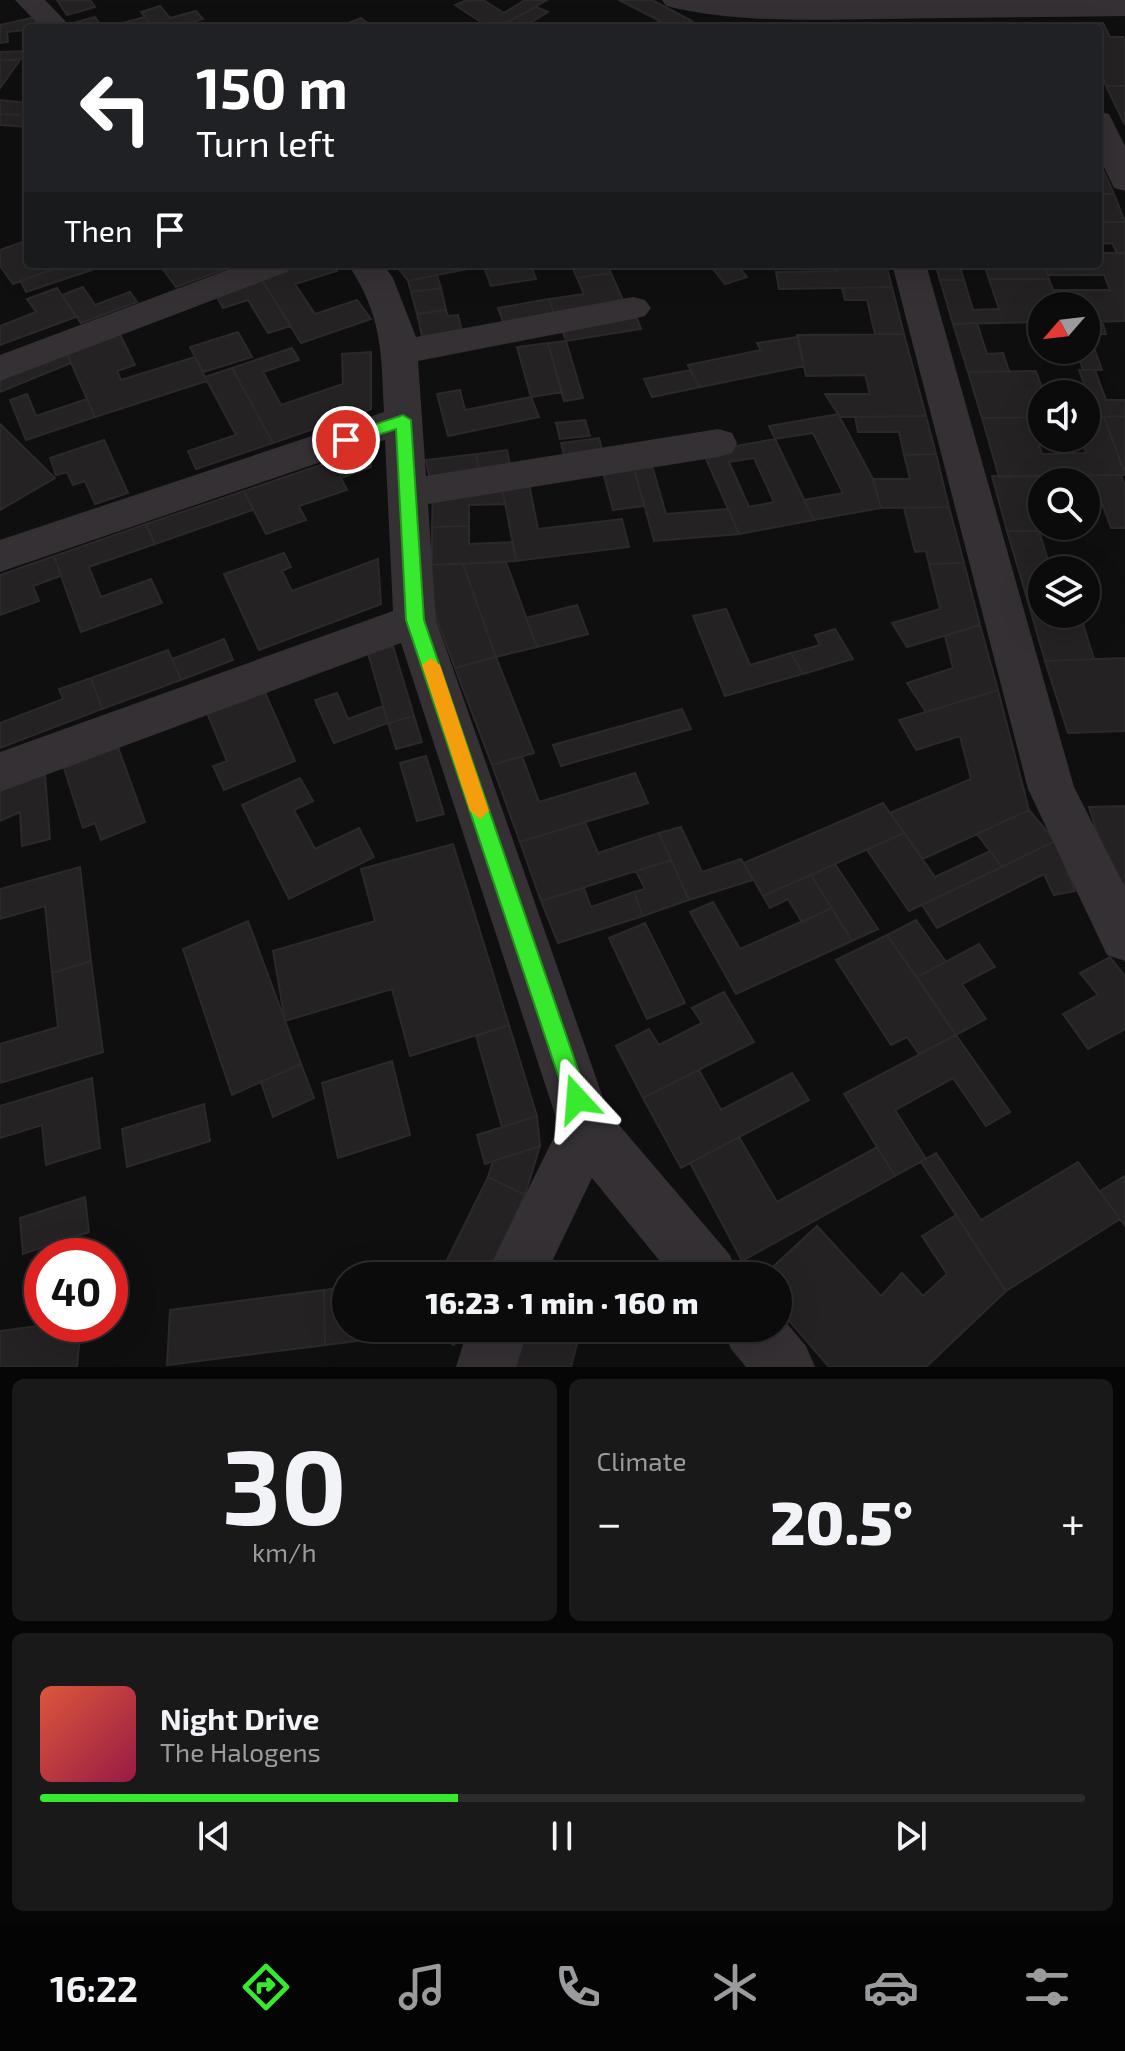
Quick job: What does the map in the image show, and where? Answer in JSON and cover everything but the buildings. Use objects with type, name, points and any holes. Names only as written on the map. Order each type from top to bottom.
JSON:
[{"type":"street","points":[[18,4],[51,24]]},
{"type":"street","points":[[687,10],[728,8],[842,19],[873,4],[1053,18],[1084,4],[1125,8]]},
{"type":"street","points":[[1102,129],[1125,181]]},
{"type":"street","points":[[0,369],[265,268]]},
{"type":"street","points":[[368,268],[376,278],[398,329],[415,620],[587,1129],[697,1262]]},
{"type":"street","points":[[910,268],[1051,789],[1125,938]]},
{"type":"street","points":[[398,353],[633,308]]},
{"type":"street","points":[[0,556],[403,420]]},
{"type":"street","points":[[408,493],[718,443]]},
{"type":"street","points":[[0,772],[415,620]]},
{"type":"street","points":[[521,1262],[587,1129]]},
{"type":"street","points":[[486,1367],[494,1342]]},
{"type":"street","points":[[764,1342],[785,1367]]},
{"type":"slow traffic","points":[[431,665],[480,811]]},
{"type":"route","points":[[346,440],[403,420],[415,620],[577,1099]]}]
